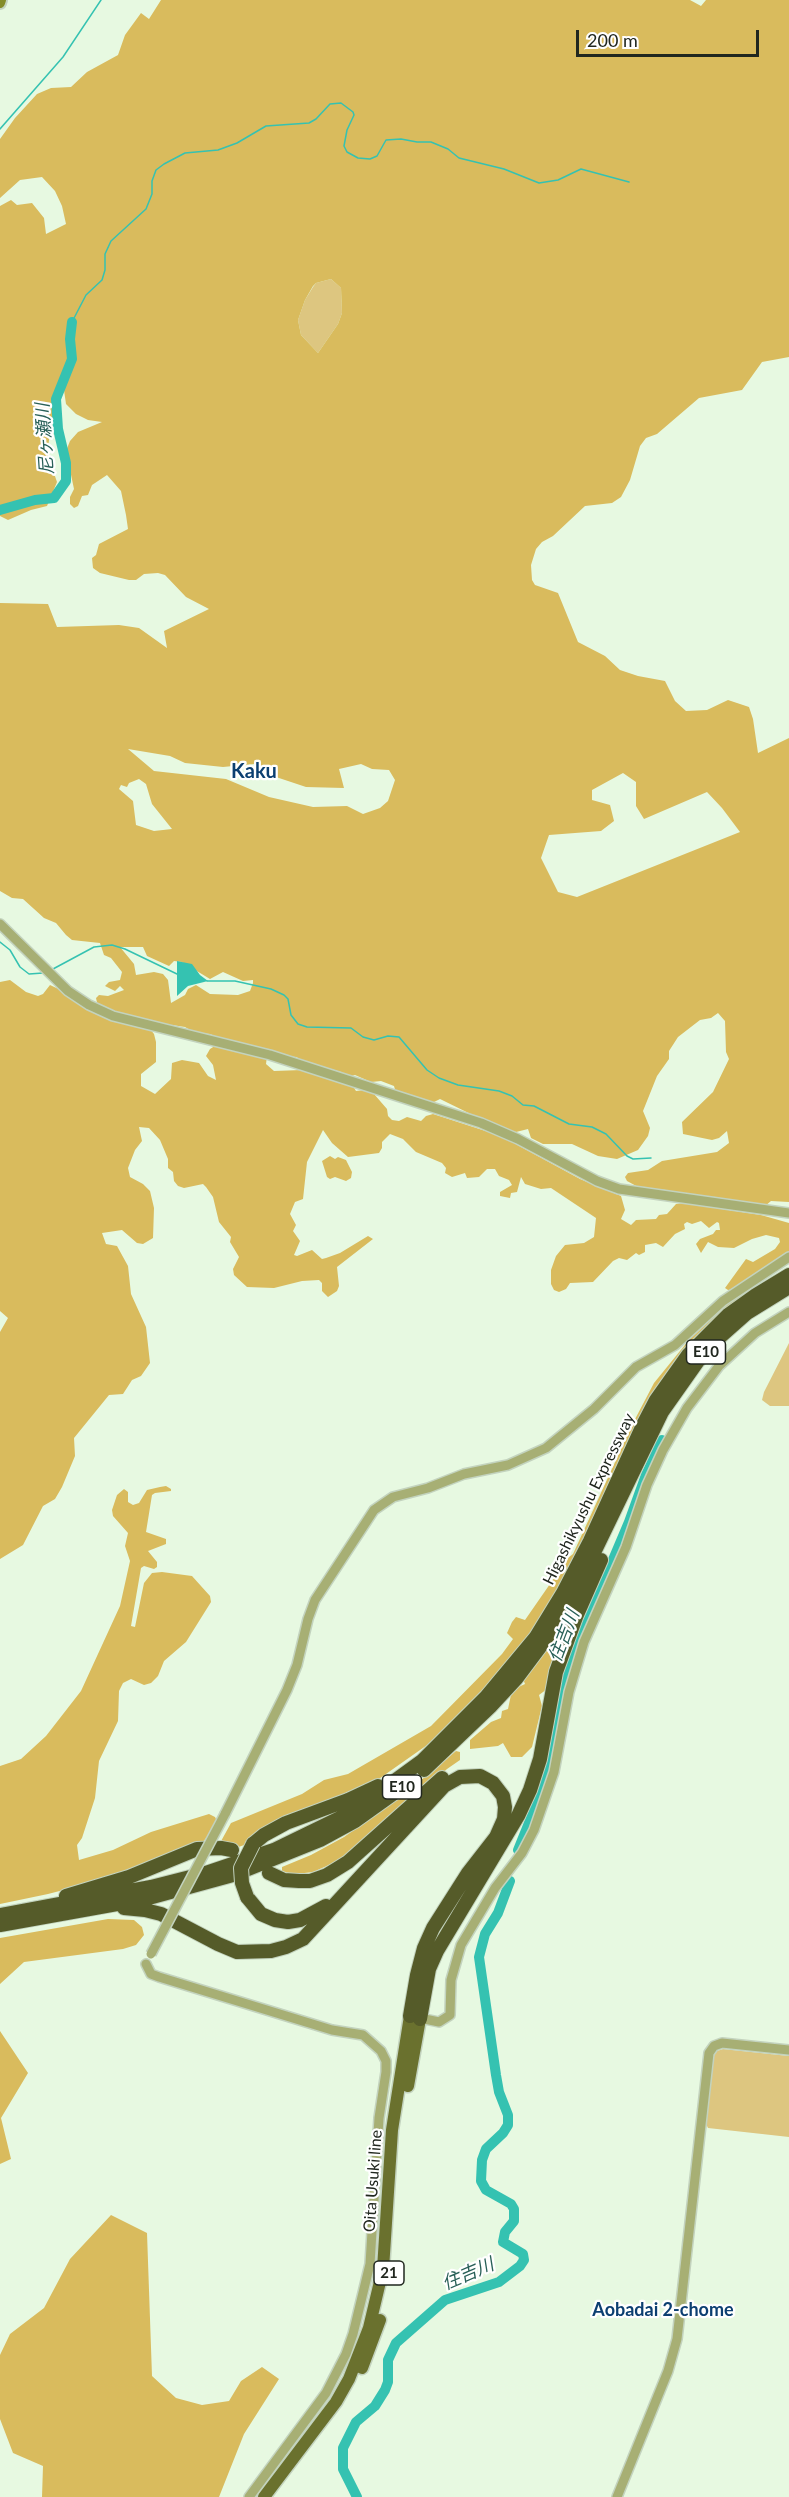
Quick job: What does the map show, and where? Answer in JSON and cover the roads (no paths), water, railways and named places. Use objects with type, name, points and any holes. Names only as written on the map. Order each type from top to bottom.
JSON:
[{"type":"highway","name":"Higashikyushu Expressway","points":[[0,1914],[152,1887],[206,1873],[274,1850],[352,1812],[422,1761],[486,1697],[536,1637],[563,1593],[590,1541],[656,1400],[688,1355],[728,1315],[789,1275]]},
{"type":"highway","name":"Higashikyushu Expressway","points":[[0,1925],[168,1894],[284,1856],[355,1821],[432,1764],[516,1678],[546,1639],[588,1568],[648,1440],[679,1386],[721,1336],[747,1313],[789,1287]]},
{"type":"highway","points":[[415,2017],[429,1969],[437,1951],[495,1856],[530,1790],[540,1759],[556,1672],[565,1644],[612,1536],[648,1440]]},
{"type":"highway","points":[[336,1901],[314,1914],[288,1922],[261,1914],[247,1897],[242,1883],[242,1868],[253,1844],[278,1827],[348,1800],[422,1761]]},
{"type":"highway","points":[[269,1873],[284,1880],[299,1881],[310,1881],[327,1875],[348,1862],[445,1776],[466,1767],[482,1768],[494,1773],[503,1780],[510,1792],[513,1816],[495,1856]]},
{"type":"highway","points":[[107,1907],[153,1912],[237,1952],[286,1947],[303,1938],[449,1783],[460,1777],[475,1775],[489,1780],[500,1790],[505,1807],[501,1827],[433,1928],[424,1948],[417,1976],[415,2017]]},
{"type":"highway","points":[[0,1914],[129,1877],[197,1849],[232,1850]]},
{"type":"main road","name":"Oita Usuki line","points":[[264,2497],[336,2402],[349,2379],[369,2328],[383,2269],[392,2130],[415,2017]]},
{"type":"main road","name":"Oita Usuki line","points":[[274,2497],[344,2404],[363,2368],[378,2328],[391,2258],[397,2147],[415,2017]]},
{"type":"street","points":[[0,924],[73,994],[94,1008],[113,1016],[249,1048],[481,1123],[597,1181],[620,1189],[789,1213]]},
{"type":"street","points":[[151,1954],[287,1690],[297,1665],[315,1600],[374,1510],[393,1497],[428,1488],[464,1474],[508,1465],[550,1445],[594,1409],[636,1367],[675,1345],[723,1301],[789,1257]]},
{"type":"street","points":[[415,2017],[441,2021],[450,2015],[451,1980],[461,1945],[495,1888],[526,1846],[534,1830],[554,1772],[569,1692],[584,1642],[626,1547],[647,1485],[663,1450],[698,1392],[719,1366],[755,1333],[789,1312]]},
{"type":"street","points":[[146,1964],[151,1974],[159,1977],[332,2030],[363,2036],[377,2047],[386,2061],[379,2118],[370,2264],[353,2334],[346,2354],[326,2393],[249,2497]]},
{"type":"street","points":[[617,2497],[668,2371],[677,2339],[709,2053],[716,2045],[726,2043],[789,2050]]},
{"type":"water","points":[[177,961],[192,964],[208,981],[188,986],[177,996]]},
{"type":"waterway","points":[[0,129],[63,57],[101,0]]},
{"type":"waterway","points":[[72,322],[86,295],[102,280],[105,270],[105,254],[111,241],[146,209],[152,194],[152,181],[156,170],[185,153],[218,150],[237,143],[266,126],[309,123],[330,104],[341,103],[353,112],[344,146],[347,152],[358,158],[370,159],[377,156],[386,140],[401,139],[431,142],[448,149],[459,158],[504,169],[539,183],[558,180],[581,169],[629,182]]},
{"type":"waterway","name":"尼ヶ瀬川","points":[[0,510],[35,500],[54,498],[66,481],[66,463],[58,429],[56,399],[72,359],[70,339],[72,322]]},
{"type":"waterway","points":[[0,942],[10,950],[20,967],[29,974],[43,973]]},
{"type":"waterway","points":[[53,969],[94,947],[112,945],[177,974]]},
{"type":"waterway","points":[[207,981],[235,981],[271,989],[288,999],[291,1015],[298,1024],[307,1027],[351,1028],[363,1037],[374,1040],[388,1036],[399,1037],[427,1070],[439,1078],[458,1085],[499,1091],[512,1096],[523,1105],[534,1106],[569,1124],[592,1127],[606,1134],[627,1156],[633,1159],[651,1158]]},
{"type":"waterway","name":"住吉川","points":[[518,1850],[537,1803],[547,1770],[568,1666],[662,1440]]},
{"type":"waterway","name":"住吉川","points":[[357,2497],[343,2469],[343,2448],[356,2422],[375,2406],[385,2390],[388,2382],[388,2360],[396,2343],[445,2300],[499,2282],[520,2266],[524,2260],[523,2254],[503,2242],[505,2232],[514,2221],[514,2209],[511,2204],[486,2190],[481,2181],[482,2160],[486,2149],[503,2133],[508,2125],[508,2115],[499,2092],[479,1957],[485,1934],[498,1913],[510,1881]]},
{"type":"district","name":"Kaku","points":[[254,772]]},
{"type":"district","name":"Aobadai 2-chome","points":[[663,2310]]}]
